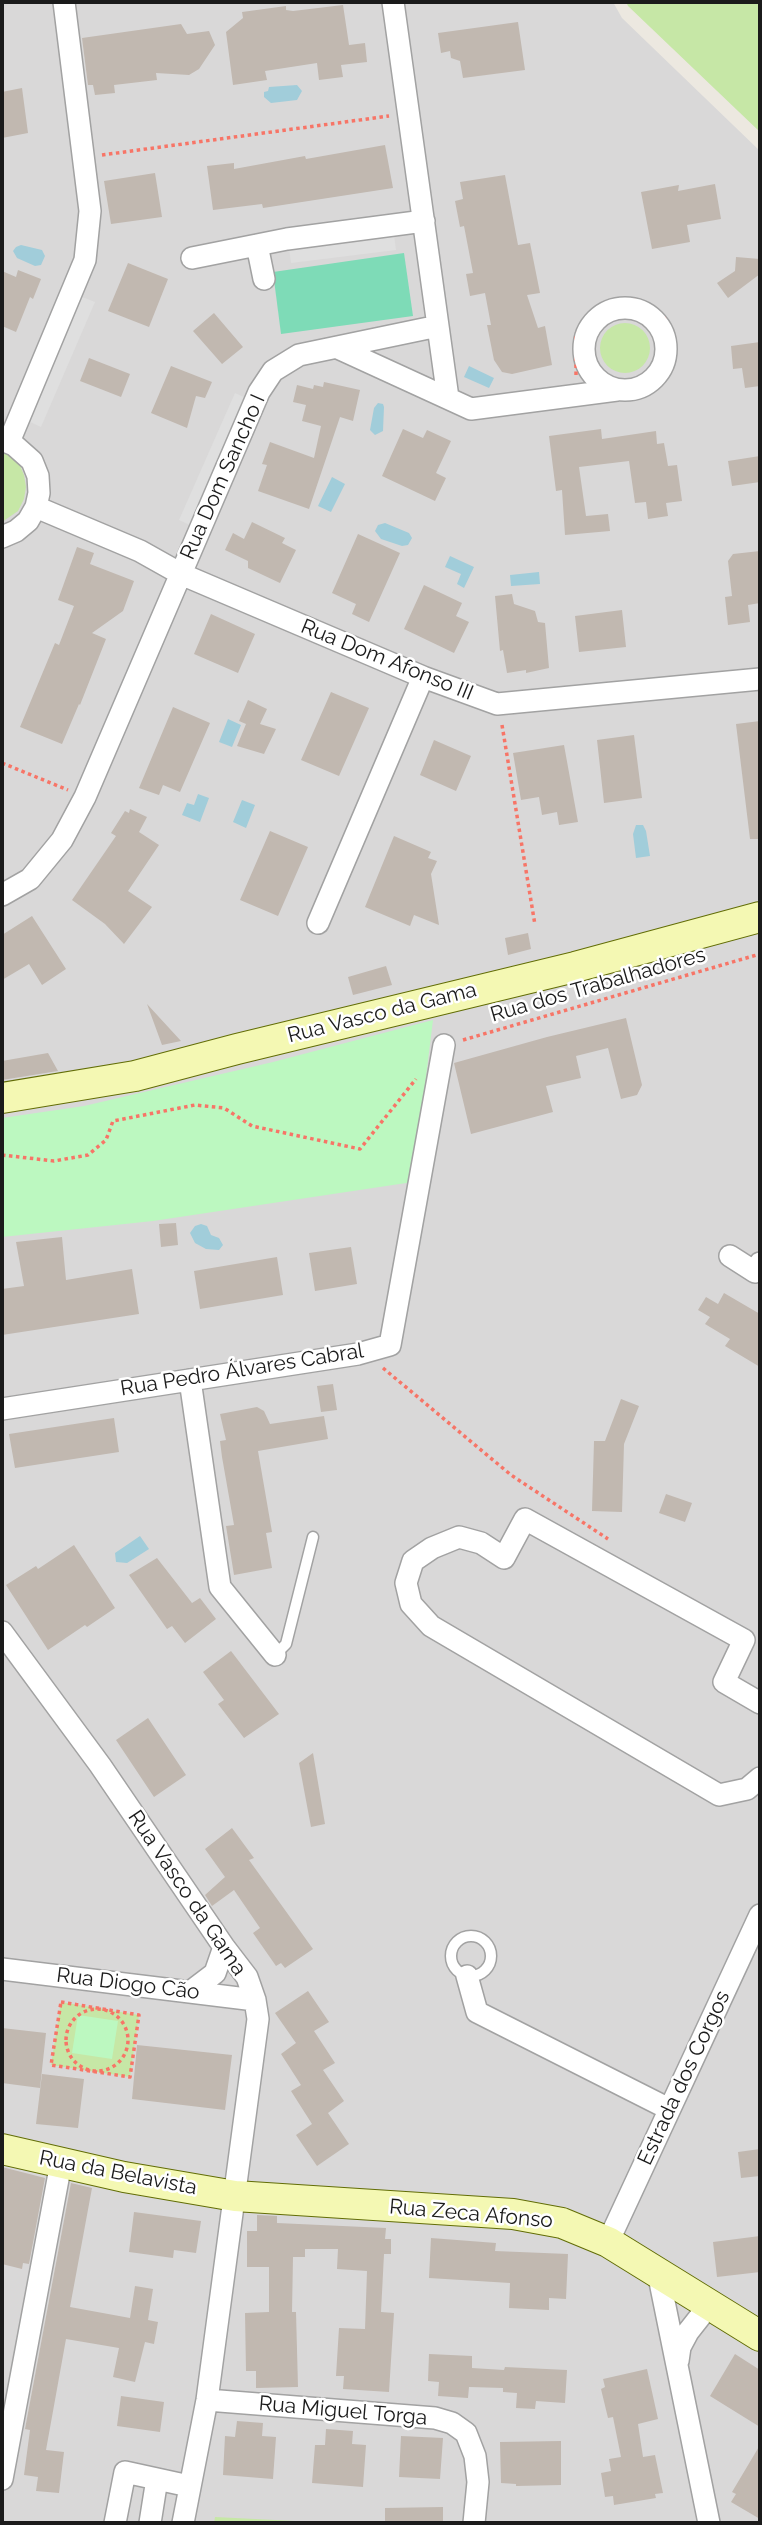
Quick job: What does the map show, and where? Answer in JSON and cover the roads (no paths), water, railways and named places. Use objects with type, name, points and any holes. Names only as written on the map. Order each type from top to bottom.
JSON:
[{"type":"street","points":[[2,537],[16,531],[28,521],[36,507],[38,476],[32,461],[6,441],[85,260],[90,211],[65,2]]},
{"type":"street","points":[[393,2],[449,398]]},
{"type":"street","points":[[192,258],[287,239],[424,221]]},
{"type":"street","points":[[257,245],[264,279]]},
{"type":"street","points":[[621,308],[632,309],[646,314],[657,323],[664,336],[666,358],[658,374],[648,384],[622,394],[574,381],[584,353],[585,338],[592,325],[607,312],[621,308]]},
{"type":"street","name":"Rua Dom Sancho I","points":[[2,895],[30,878],[62,840],[85,797],[259,392],[273,371],[299,355],[438,326]]},
{"type":"street","points":[[338,348],[471,408],[574,381],[598,381],[622,394]]},
{"type":"street","name":"Rua Dom Afonso III","points":[[36,507],[140,551],[181,573],[423,677],[497,704],[760,679]]},
{"type":"street","points":[[318,923],[423,677]]},
{"type":"street","name":"Rua Vasco da Gama","points":[[2,1098],[135,1076],[588,963],[760,917]]},
{"type":"street","name":"Rua Pedro Álvares Cabral","points":[[2,1409],[358,1354],[390,1345],[444,1045]]},
{"type":"street","points":[[730,1256],[759,1270]]},
{"type":"street","points":[[190,1380],[220,1587],[275,1655]]},
{"type":"street","points":[[760,1703],[724,1682],[744,1640],[526,1519],[503,1558],[481,1543],[459,1537],[432,1548],[413,1561],[406,1583],[411,1604],[431,1626],[719,1795],[747,1789],[760,1778]]},
{"type":"street","name":"Rua Vasco da Gama","points":[[2,1632],[100,1765],[247,1977],[255,2000],[258,2019],[207,2400],[183,2523]]},
{"type":"street","name":"Estrada dos Corgos","points":[[608,2242],[760,1915]]},
{"type":"street","points":[[190,1992],[215,1973],[224,1947]]},
{"type":"street","name":"Rua Diogo Cão","points":[[2,1969],[255,2000]]},
{"type":"street","points":[[467,1976],[477,2012],[669,2109]]},
{"type":"street","name":"Rua da Belavista","points":[[2,2149],[124,2177],[235,2196]]},
{"type":"street","points":[[2,2479],[61,2162]]},
{"type":"street","name":"Rua Zeca Afonso","points":[[235,2196],[513,2214],[562,2222],[608,2242],[760,2336]]},
{"type":"street","points":[[658,2272],[710,2521]]},
{"type":"street","points":[[677,2367],[680,2347],[710,2304]]},
{"type":"street","name":"Rua Miguel Torga","points":[[207,2400],[435,2418],[453,2423],[466,2433],[475,2456],[478,2482],[474,2523]]},
{"type":"street","points":[[115,2523],[125,2472],[189,2487]]},
{"type":"street","points":[[150,2523],[157,2479]]},
{"type":"lane","points":[[275,1655],[286,1644],[313,1537]]},
{"type":"water","points":[[297,85],[302,91],[297,100],[271,103],[264,97],[264,92],[268,91],[269,87]]},
{"type":"water","points":[[21,245],[42,250],[45,256],[41,265],[35,266],[17,258],[13,251]]},
{"type":"water","points":[[469,366],[494,378],[489,388],[464,377]]},
{"type":"water","points":[[378,403],[384,407],[383,431],[375,435],[370,430],[374,408]]},
{"type":"water","points":[[332,477],[345,484],[331,512],[318,506]]},
{"type":"water","points":[[385,523],[409,533],[412,538],[408,545],[402,546],[381,539],[375,531],[378,525]]},
{"type":"water","points":[[450,556],[474,567],[464,588],[457,584],[461,574],[445,567]]},
{"type":"water","points":[[539,572],[540,584],[511,586],[510,575]]},
{"type":"water","points":[[228,719],[241,725],[232,747],[219,742]]},
{"type":"water","points":[[198,794],[209,798],[200,822],[182,815],[187,803],[194,805]]},
{"type":"water","points":[[242,800],[255,805],[246,828],[233,822]]},
{"type":"water","points":[[636,825],[643,825],[646,831],[650,856],[636,858],[633,834]]},
{"type":"water","points":[[195,1226],[207,1226],[211,1235],[219,1238],[223,1245],[219,1250],[206,1249],[195,1243],[190,1233]]},
{"type":"water","points":[[140,1536],[149,1549],[127,1563],[116,1562],[115,1553]]}]
